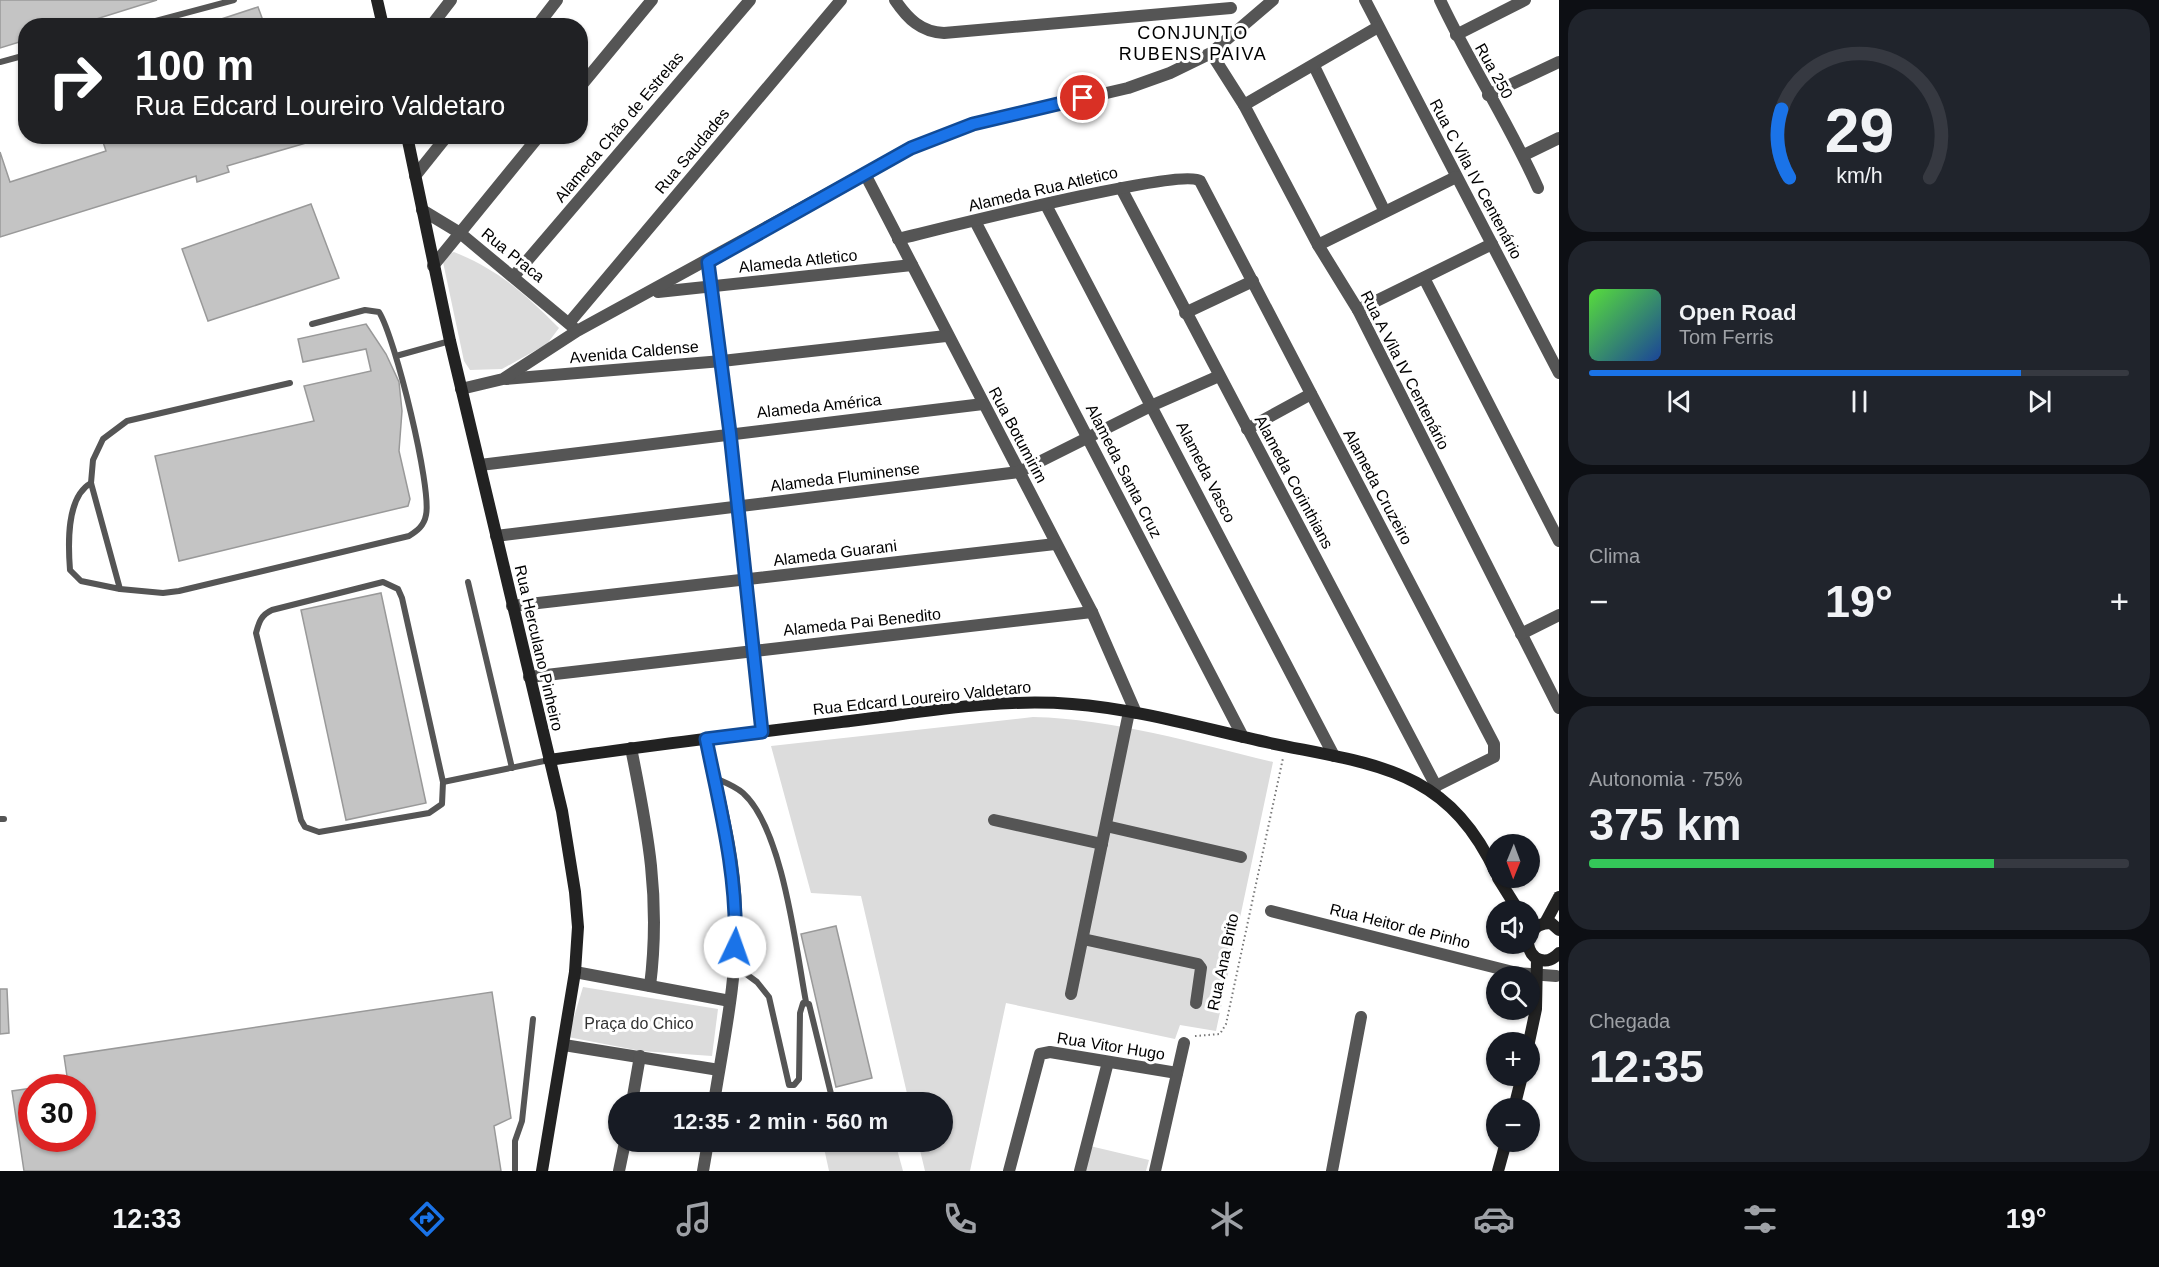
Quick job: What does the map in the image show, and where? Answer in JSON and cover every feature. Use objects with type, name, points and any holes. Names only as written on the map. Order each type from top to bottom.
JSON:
[{"type":"street","points":[[377,0],[381,18]]},
{"type":"street","points":[[437,18],[451,0]]},
{"type":"street","points":[[543,18],[557,0]]},
{"type":"street","points":[[588,77],[652,0]]},
{"type":"street","name":"Alameda Chão de Estrelas","points":[[514,276],[750,0]]},
{"type":"street","name":"Rua Saudades","points":[[573,327],[841,0]]},
{"type":"street","points":[[895,0],[915,24],[926,30],[944,33],[1230,4],[1236,32]]},
{"type":"street","points":[[461,389],[503,380],[573,327],[651,292],[708,262],[911,148],[964,127],[1128,88],[1170,73],[1211,53],[1273,0]]},
{"type":"street","name":"Rua C Vila IV Centenário","points":[[1365,0],[1559,373]]},
{"type":"street","name":"Rua 250","points":[[1440,0],[1488,95],[1524,155],[1538,188]]},
{"type":"street","points":[[1456,35],[1525,0]]},
{"type":"street","points":[[1244,105],[1378,27]]},
{"type":"street","name":"Rua A Vila IV Centenário","points":[[1211,53],[1244,105],[1318,245],[1358,310],[1559,708]]},
{"type":"street","points":[[1488,95],[1559,62]]},
{"type":"street","points":[[1314,66],[1384,210]]},
{"type":"street","points":[[1524,155],[1559,138]]},
{"type":"street","name":"Rua Herculano Pinheiro","points":[[409,144],[450,341],[570,851],[575,892],[576,972],[542,1171]]},
{"type":"street","points":[[415,176],[441,144]]},
{"type":"street","points":[[433,266],[532,144]]},
{"type":"street","name":"Rua Botumirim","points":[[865,174],[946,336],[1092,612],[1133,713]]},
{"type":"street","name":"Alameda Rua Atletico","points":[[898,239],[1121,188],[1195,177]]},
{"type":"street","name":"Alameda Cruzeiro","points":[[1195,177],[1200,181],[1253,280],[1494,744],[1494,757],[1435,789]]},
{"type":"street","points":[[1318,245],[1384,210],[1456,177]]},
{"type":"street","name":"Alameda Corinthians","points":[[1121,188],[1435,789]]},
{"type":"street","name":"Alameda Vasco","points":[[1046,205],[1153,405],[1334,756]]},
{"type":"street","name":"Rua Praca","points":[[422,210],[460,233],[573,327]]},
{"type":"street","name":"Alameda Santa Cruz","points":[[975,221],[1243,737]]},
{"type":"street","points":[[1358,310],[1492,244]]},
{"type":"street","points":[[708,262],[713,287],[739,507],[762,732]]},
{"type":"street","name":"Alameda Atletico","points":[[651,292],[912,265]]},
{"type":"street","points":[[1424,278],[1559,541]]},
{"type":"street","points":[[1185,313],[1253,280]]},
{"type":"street","name":"Avenida Caldense","points":[[503,380],[722,361],[946,336]]},
{"type":"street","name":"Alameda Fluminense","points":[[496,536],[1019,472],[1153,405],[1219,376]]},
{"type":"street","points":[[1247,429],[1311,394]]},
{"type":"street","name":"Alameda América","points":[[480,465],[983,404]]},
{"type":"street","name":"Alameda Guarani","points":[[512,606],[1054,543]]},
{"type":"street","name":"Alameda Pai Benedito","points":[[529,677],[1092,612]]},
{"type":"street","points":[[1521,634],[1559,615]]},
{"type":"street","name":"Rua Edcard Loureiro Valdetaro","points":[[549,760],[631,748],[1004,704],[1073,704],[1133,713],[1334,756],[1383,769],[1435,789],[1470,825],[1486,854]]},
{"type":"street","points":[[1071,994],[1102,844],[1133,713]]},
{"type":"street","points":[[706,739],[734,875],[736,912],[730,1001],[716,1092]]},
{"type":"street","points":[[631,748],[654,873],[655,945],[650,986]]},
{"type":"street","points":[[994,820],[1102,844]]},
{"type":"street","points":[[1106,826],[1241,857]]},
{"type":"street","points":[[1540,927],[1545,923],[1559,897]]},
{"type":"street","name":"Rua Heitor de Pinho","points":[[1271,911],[1488,966]]},
{"type":"street","points":[[1545,923],[1551,923],[1559,930]]},
{"type":"street","points":[[1083,939],[1198,964],[1201,968],[1196,1003]]},
{"type":"street","points":[[1549,958],[1558,980]]},
{"type":"street","points":[[576,972],[730,1001]]},
{"type":"street","name":"Rua Heitor de Pinho","points":[[1540,975],[1558,980]]},
{"type":"street","points":[[1332,1171],[1361,1017]]},
{"type":"street","points":[[1155,1171],[1184,1043]]},
{"type":"street","points":[[564,1045],[719,1070]]},
{"type":"street","name":"Rua Vitor Hugo","points":[[1009,1171],[1040,1054],[1050,1052],[1177,1073]]},
{"type":"street","points":[[634,1092],[640,1056]]},
{"type":"street","points":[[1080,1171],[1108,1062]]},
{"type":"street","points":[[619,1171],[623,1152]]},
{"type":"street","points":[[703,1171],[706,1152]]},
{"type":"street","points":[[1498,1171],[1503,1152]]},
{"type":"lane","points":[[167,18],[234,0]]},
{"type":"lane","points":[[0,62],[18,57]]},
{"type":"lane","points":[[91,483],[82,488],[73,506],[70,570],[81,581],[120,589],[163,593],[179,591],[409,536],[417,531],[427,513],[425,485],[396,356],[379,312],[365,310],[312,324]]},
{"type":"lane","points":[[396,356],[450,341]]},
{"type":"lane","points":[[120,589],[91,483],[93,460],[103,439],[127,421],[290,383]]},
{"type":"lane","points":[[383,582],[398,589],[402,598],[443,782],[442,804],[429,813],[319,832],[305,827],[301,820],[256,633],[264,614],[383,582]]},
{"type":"lane","points":[[468,582],[512,768]]},
{"type":"lane","points":[[443,782],[549,760]]},
{"type":"lane","points":[[714,778],[743,793],[762,819],[784,888],[806,1002],[813,1010],[831,1092]]},
{"type":"lane","points":[[734,965],[758,982],[769,997],[789,1085],[795,1085],[799,1079],[800,1014],[802,1003],[806,1002]]},
{"type":"lane","points":[[515,1171],[515,1141],[522,1121],[533,1019]]},
{"type":"path","name":"Rua Ana Brito","points":[[1184,1043],[1191,1036],[1214,1035],[1225,1029],[1282,763]]},
{"type":"green space","points":[[454,252],[498,275],[535,304],[559,328],[547,344],[502,369],[470,370],[464,361],[443,262],[446,255]]},
{"type":"green space","points":[[1033,717],[1124,727],[1273,762],[1216,1031],[1180,1025],[1175,1039],[1006,1003],[970,1171],[925,1171],[920,1152],[953,1152],[953,1092],[907,1092],[861,896],[811,893],[771,746]]},
{"type":"green space","name":"Praça do Chico","points":[[583,987],[718,1009],[712,1056],[641,1051],[568,1037]]},
{"type":"green space","points":[[1090,1146],[1149,1160],[1146,1171],[1084,1171]]},
{"type":"green space","points":[[825,1152],[898,1152],[903,1171],[829,1171]]},
{"type":"building","points":[[0,0],[157,0],[100,18],[18,18],[18,42],[0,48]]},
{"type":"building","points":[[258,7],[262,18],[224,18]]},
{"type":"building","points":[[104,144],[303,144],[227,166],[229,172],[197,182],[196,176],[0,237],[0,152],[10,182],[106,151]]},
{"type":"building","points":[[311,204],[339,278],[208,321],[182,249]]},
{"type":"building","points":[[366,324],[386,354],[399,382],[402,411],[399,451],[410,499],[408,506],[179,561],[155,456],[314,421],[304,386],[371,371],[366,349],[303,362],[298,339]]},
{"type":"building","points":[[381,593],[426,803],[346,820],[301,610]]},
{"type":"building","points":[[836,926],[872,1078],[836,1087],[801,934]]},
{"type":"building","points":[[0,989],[7,989],[9,1033],[0,1034]]},
{"type":"building","points":[[492,992],[511,1118],[494,1126],[501,1171],[24,1171],[21,1152],[96,1152],[96,1074],[67,1074],[64,1056]]},
{"type":"building","points":[[18,1090],[18,1131],[12,1091]]},
{"type":"district","name":"CONJUNTO RUBENS PAIVA","points":[[1193,43]]},
{"type":"route","points":[[735,947],[734,875],[706,739],[762,732],[730,433],[708,262],[911,148],[973,124],[1083,98]]}]
